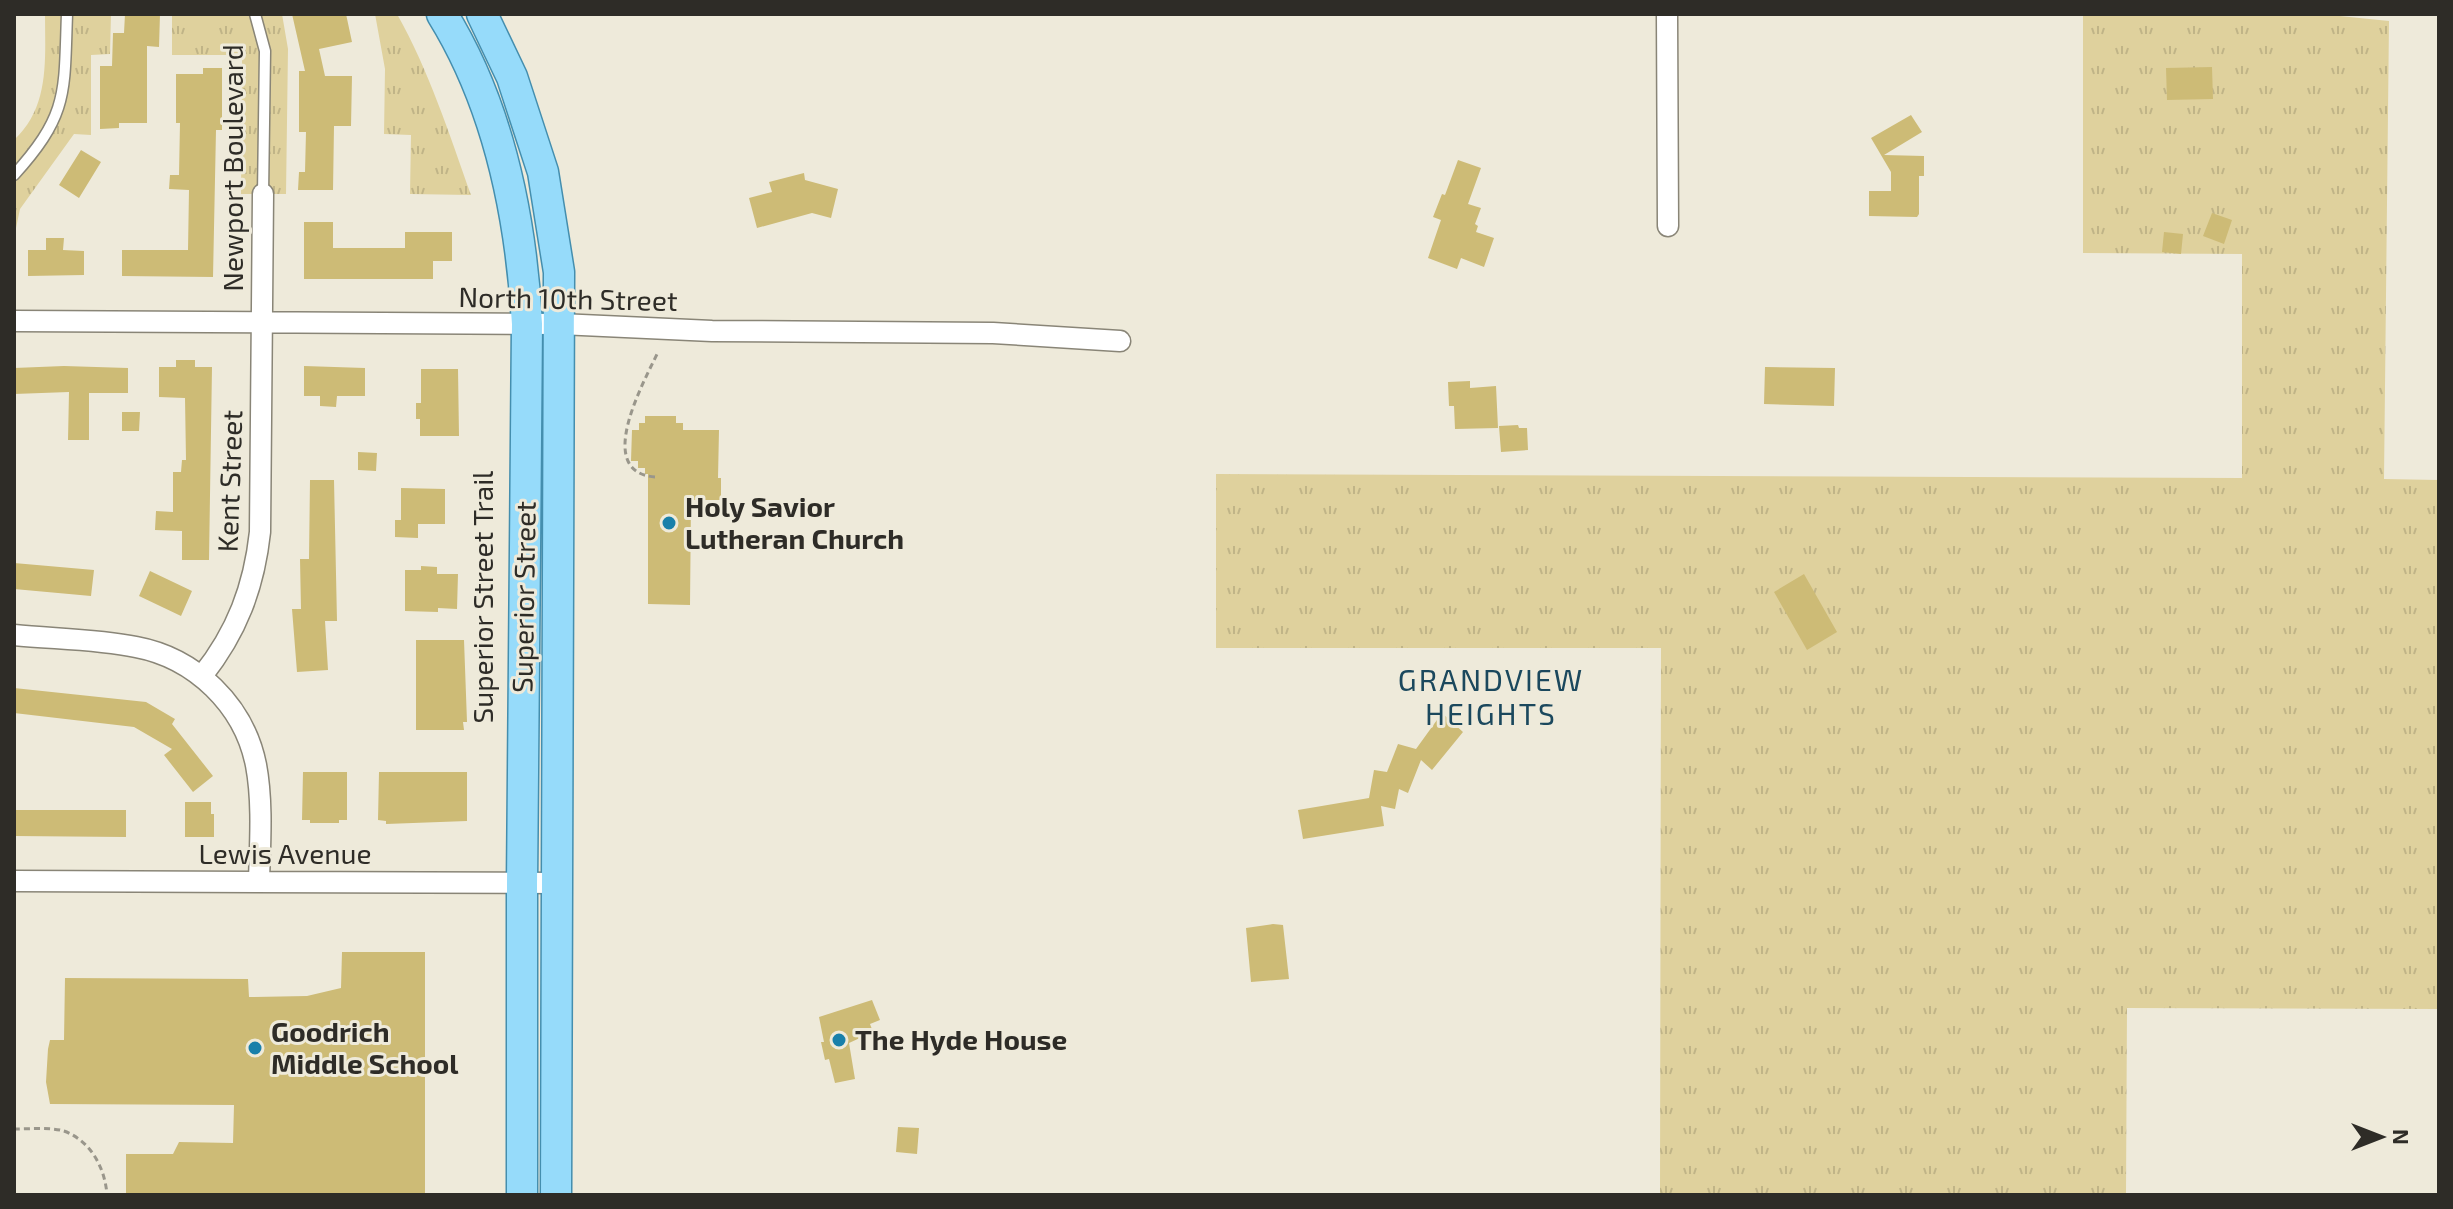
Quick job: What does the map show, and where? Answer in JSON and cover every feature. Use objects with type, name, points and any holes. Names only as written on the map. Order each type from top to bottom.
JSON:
[{"type":"main road","name":"Superior Street","points":[[442,14],[476,80],[510,185],[527,324],[522,1195]]},
{"type":"main road","name":"Superior Street","points":[[482,14],[512,77],[543,172],[559,272],[556,1195]]},
{"type":"street","points":[[1667,14],[1668,226]]},
{"type":"street","name":"Newport Boulevard","points":[[261,322],[263,194]]},
{"type":"street","name":"North 10th Street","points":[[14,321],[560,324],[712,331],[993,333],[1120,341]]},
{"type":"street","name":"Kent Street","points":[[202,676],[233,631],[247,599],[256,566],[260,532],[261,322]]},
{"type":"street","points":[[14,635],[135,647],[178,661],[202,676],[234,712],[248,737],[256,765],[259,881]]},
{"type":"street","name":"Lewis Avenue","points":[[14,881],[557,883]]},
{"type":"lane","points":[[14,175],[51,129],[60,107],[65,84],[67,14]]},
{"type":"lane","name":"Newport Boulevard","points":[[255,14],[265,51],[263,194]]},
{"type":"path","points":[[655,477],[644,476],[630,467],[625,456],[627,423],[658,352]]},
{"type":"path","points":[[14,1129],[62,1130],[80,1140],[98,1158],[107,1195]]},
{"type":"green space","points":[[45,14],[111,14],[110,54],[91,55],[91,135],[74,134],[20,209],[16,228],[14,294],[14,140],[26,127],[40,97],[45,65]]},
{"type":"green space","points":[[172,14],[282,14],[288,49],[286,194],[241,194],[242,55],[172,55]]},
{"type":"green space","points":[[375,14],[397,14],[438,103],[471,195],[410,194],[411,135],[384,134],[385,69]]},
{"type":"green space","points":[[2083,14],[2320,14],[2389,21],[2384,479],[2439,480],[2439,1009],[2127,1008],[2126,1195],[1660,1195],[1661,648],[1216,648],[1216,474],[2242,478],[2242,254],[2083,253]]},
{"type":"building","points":[[125,14],[160,14],[159,47],[147,46],[147,123],[119,123],[119,128],[100,129],[100,66],[112,66],[113,33],[124,33]]},
{"type":"building","points":[[292,14],[346,14],[352,42],[319,49],[325,76],[352,76],[351,126],[334,126],[333,190],[298,190],[299,172],[305,172],[306,132],[299,132],[299,71],[305,71]]},
{"type":"building","points":[[2212,67],[2213,99],[2167,100],[2166,68]]},
{"type":"building","points":[[203,68],[222,68],[222,130],[216,130],[213,277],[122,276],[122,250],[188,250],[189,190],[169,189],[170,175],[179,175],[180,123],[176,123],[176,74],[203,74]]},
{"type":"building","points":[[1911,115],[1922,132],[1884,155],[1924,156],[1924,176],[1919,176],[1919,214],[1917,217],[1869,216],[1869,191],[1891,191],[1891,172],[1871,138]]},
{"type":"building","points":[[81,150],[101,162],[79,198],[59,185]]},
{"type":"building","points":[[1458,160],[1481,168],[1468,204],[1481,208],[1475,224],[1478,226],[1476,232],[1494,238],[1484,267],[1461,258],[1457,269],[1428,258],[1441,220],[1433,217]]},
{"type":"building","points":[[804,173],[805,180],[838,189],[831,218],[812,213],[757,228],[749,198],[772,192],[769,182]]},
{"type":"building","points":[[2212,213],[2232,220],[2224,244],[2203,236]]},
{"type":"building","points":[[304,222],[333,222],[333,248],[405,248],[405,232],[452,232],[452,261],[433,261],[433,279],[304,279]]},
{"type":"building","points":[[2164,232],[2183,234],[2181,254],[2162,252]]},
{"type":"building","points":[[46,238],[64,238],[63,250],[84,251],[84,275],[28,276],[28,250],[46,250]]},
{"type":"building","points":[[176,360],[195,360],[195,367],[212,367],[209,560],[182,560],[182,531],[155,530],[156,511],[173,512],[173,472],[181,472],[182,460],[186,460],[185,398],[159,397],[159,367],[176,367]]},
{"type":"building","points":[[304,366],[365,368],[365,396],[337,396],[336,407],[320,406],[320,396],[304,396]]},
{"type":"building","points":[[1765,367],[1835,368],[1834,406],[1764,404]]},
{"type":"building","points":[[14,368],[128,368],[128,393],[89,393],[89,440],[68,440],[69,392],[14,394]]},
{"type":"building","points":[[421,369],[458,369],[459,436],[420,436],[416,403],[421,403]]},
{"type":"building","points":[[1470,381],[1470,388],[1496,386],[1498,428],[1455,429],[1454,406],[1449,406],[1448,382]]},
{"type":"building","points":[[122,412],[140,412],[139,431],[122,431]]},
{"type":"building","name":"Holy Savior Lutheran Church","points":[[645,416],[676,416],[676,423],[683,423],[683,430],[719,430],[721,500],[691,500],[690,605],[648,604],[648,474],[645,474],[645,468],[638,468],[638,461],[631,461],[632,430],[639,430],[639,423],[645,423]]},
{"type":"building","points":[[1518,425],[1519,428],[1527,428],[1528,450],[1501,452],[1499,426]]},
{"type":"building","points":[[358,452],[377,453],[376,471],[358,470]]},
{"type":"building","points":[[310,480],[334,480],[337,621],[325,621],[328,670],[297,672],[292,609],[301,609],[300,559],[309,559]]},
{"type":"building","points":[[401,488],[445,489],[445,524],[418,524],[418,538],[395,537],[395,520],[401,520]]},
{"type":"building","points":[[14,563],[94,570],[91,596],[14,589]]},
{"type":"building","points":[[421,566],[437,567],[437,574],[458,574],[457,609],[405,611],[405,570],[421,570]]},
{"type":"building","points":[[150,571],[192,591],[181,616],[139,596]]},
{"type":"building","points":[[1804,574],[1837,632],[1807,650],[1774,592]]},
{"type":"building","points":[[416,640],[464,640],[467,722],[463,722],[464,730],[416,730]]},
{"type":"building","points":[[14,688],[146,702],[175,719],[172,724],[213,776],[193,792],[164,755],[172,749],[134,727],[14,713]]},
{"type":"building","points":[[1442,713],[1463,732],[1432,770],[1421,760],[1408,793],[1399,789],[1395,809],[1381,806],[1384,826],[1303,839],[1298,810],[1369,798],[1374,770],[1387,772],[1398,744],[1416,749]]},
{"type":"building","points":[[303,772],[347,772],[347,820],[310,823],[310,820],[302,820]]},
{"type":"building","points":[[379,772],[467,772],[467,821],[386,824],[386,821],[378,820]]},
{"type":"building","points":[[185,802],[211,802],[214,837],[185,837]]},
{"type":"building","points":[[14,810],[126,810],[126,837],[14,836]]},
{"type":"building","points":[[1283,925],[1289,979],[1251,982],[1246,928]]},
{"type":"building","name":"Goodrich Middle School","points":[[342,952],[425,952],[425,1195],[126,1195],[126,1154],[173,1154],[179,1142],[233,1143],[234,1105],[50,1104],[46,1082],[48,1049],[50,1040],[64,1040],[65,978],[248,979],[249,997],[307,996],[341,988]]},
{"type":"building","name":"The Hyde House","points":[[872,1000],[880,1020],[870,1024],[873,1032],[849,1043],[855,1079],[835,1083],[829,1059],[825,1060],[819,1017]]},
{"type":"building","points":[[898,1127],[919,1128],[917,1154],[896,1152]]},
{"type":"place","name":"Holy Savior Lutheran Church","points":[[669,523]]},
{"type":"place","name":"The Hyde House","points":[[839,1040]]},
{"type":"place","name":"Goodrich Middle School","points":[[255,1048]]},
{"type":"district","name":"GRANDVIEW HEIGHTS","points":[[1491,698]]}]
